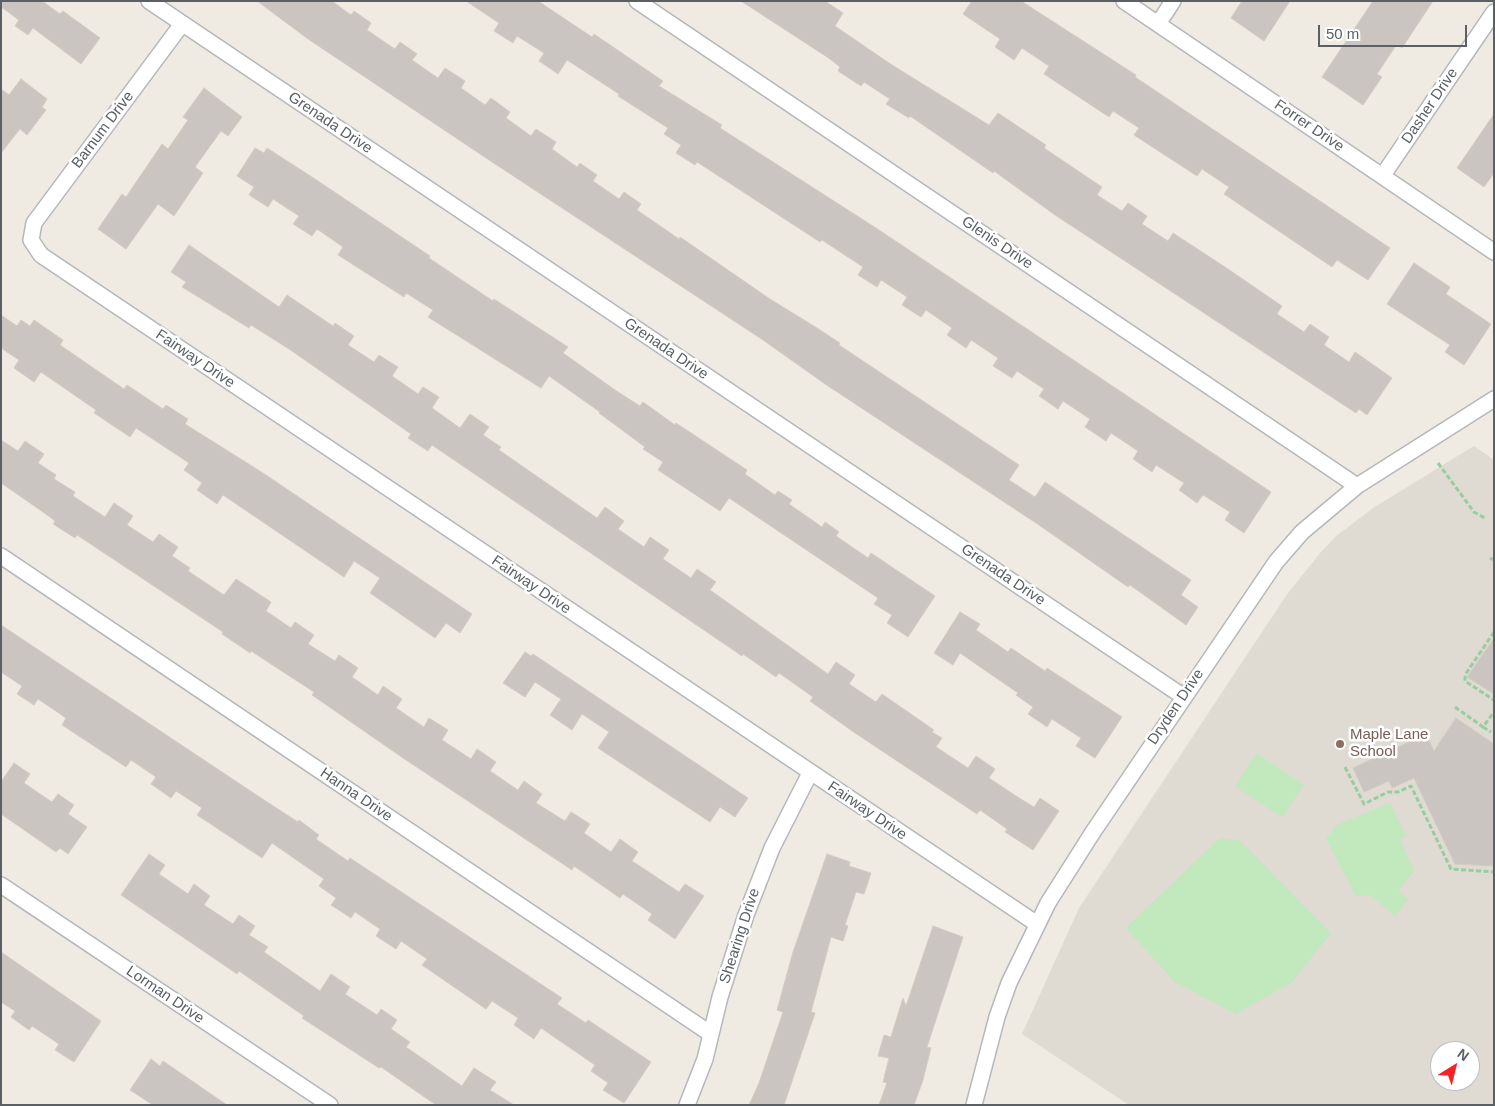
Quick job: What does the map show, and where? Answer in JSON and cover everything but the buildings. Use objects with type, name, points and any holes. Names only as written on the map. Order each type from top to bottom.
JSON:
[{"type":"street","name":"Grenada Drive","points":[[149,1],[1184,697]]},
{"type":"street","name":"Glenis Drive","points":[[637,1],[1357,486]]},
{"type":"street","name":"Forrer Drive","points":[[1124,1],[1494,252]]},
{"type":"street","points":[[1158,24],[1173,1]]},
{"type":"street","name":"Dasher Drive","points":[[1383,175],[1494,12]]},
{"type":"street","name":"Barnum Drive","points":[[31,240],[31,231],[34,223],[182,24]]},
{"type":"street","name":"Fairway Drive","points":[[31,240],[41,255],[810,774],[1037,924]]},
{"type":"street","name":"Dryden Drive","points":[[974,1105],[997,1016],[1009,983],[1037,924],[1068,870],[1284,551],[1302,532],[1357,486],[1494,399]]},
{"type":"street","name":"Hanna Drive","points":[[1,556],[711,1034]]},
{"type":"street","name":"Shearing Drive","points":[[687,1105],[705,1059],[729,967],[762,872],[784,823],[810,774]]},
{"type":"street","name":"Lorman Drive","points":[[1,885],[330,1105]]},
{"type":"path","points":[[1438,463],[1474,512],[1479,517],[1485,518]]},
{"type":"path","points":[[1490,558],[1494,560]]},
{"type":"path","points":[[1494,632],[1465,674],[1466,681],[1494,700]]},
{"type":"path","points":[[1455,707],[1491,732]]},
{"type":"path","points":[[1483,727],[1494,712]]},
{"type":"path","points":[[1345,767],[1364,804],[1388,792],[1398,792],[1411,786],[1450,869],[1494,872]]},
{"type":"shaded area","name":"Maple Lane School","points":[[1474,446],[1494,460],[1494,1105],[1129,1105],[1022,1034],[1079,908],[1288,593],[1335,537],[1373,508]]},
{"type":"green space","points":[[1257,753],[1304,785],[1282,817],[1235,786]]},
{"type":"green space","points":[[1390,803],[1406,836],[1400,839],[1414,871],[1398,891],[1408,899],[1395,916],[1370,895],[1356,896],[1326,839],[1337,825]]},
{"type":"green space","points":[[1220,838],[1239,840],[1331,933],[1292,982],[1236,1014],[1175,982],[1126,928]]},
{"type":"place","name":"Maple Lane School","points":[[1340,744]]}]
